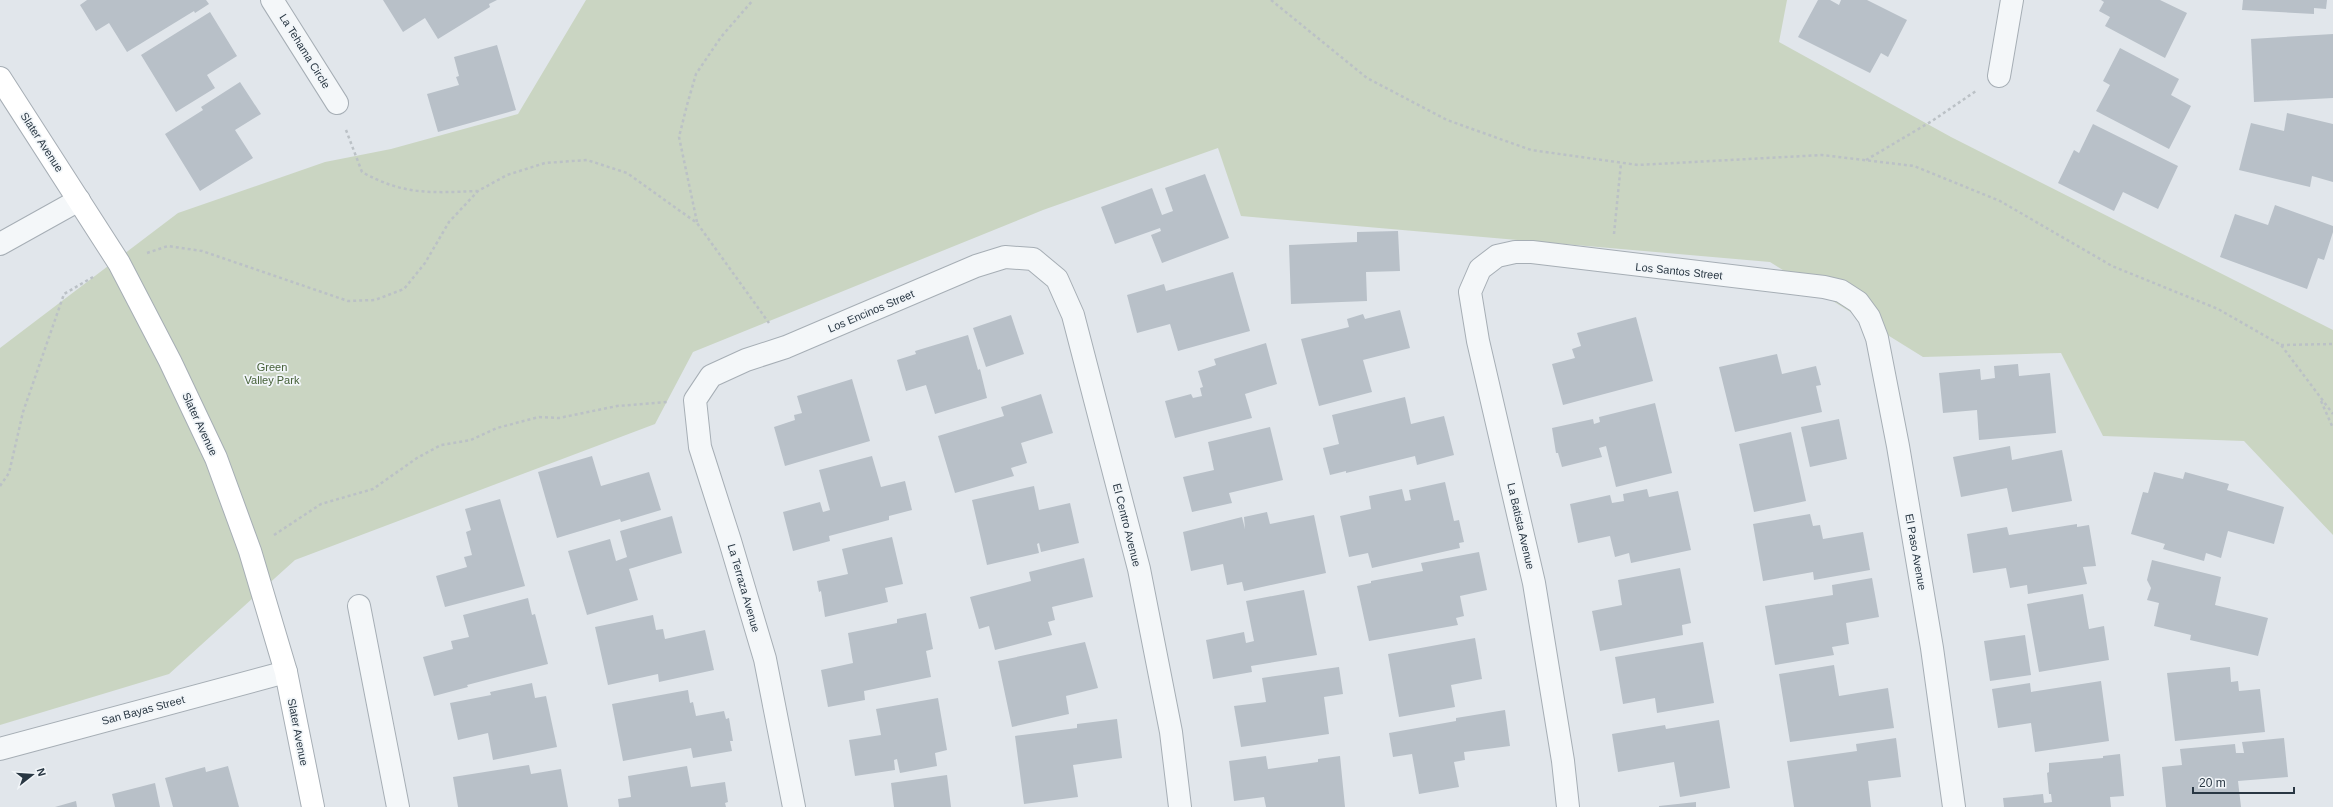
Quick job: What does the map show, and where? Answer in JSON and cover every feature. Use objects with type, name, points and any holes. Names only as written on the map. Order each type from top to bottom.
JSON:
[{"type":"main road","name":"Slater Avenue","points":[[0,78],[119,263],[170,361],[216,458],[250,551],[286,672],[314,807]]},
{"type":"street","name":"La Tehama Circle","points":[[272,0],[337,103]]},
{"type":"street","points":[[1998,76],[2012,0]]},
{"type":"street","points":[[0,244],[79,200]]},
{"type":"street","name":"Los Santos Street","points":[[1498,256],[1516,252],[1532,252],[1611,263],[1824,287],[1841,291],[1858,302]]},
{"type":"street","name":"La Batista Avenue","points":[[1498,256],[1480,269],[1470,292],[1478,341],[1534,583],[1563,761],[1568,807]]},
{"type":"street","name":"Los Encinos Street","points":[[695,400],[711,376],[746,360],[786,348],[976,266],[1004,257],[1033,259]]},
{"type":"street","name":"El Centro Avenue","points":[[1033,259],[1057,279],[1073,315],[1139,569],[1171,732],[1180,807]]},
{"type":"street","name":"El Paso Avenue","points":[[1858,302],[1869,317],[1877,338],[1898,446],[1932,648],[1954,807]]},
{"type":"street","name":"La Terraza Avenue","points":[[695,400],[700,447],[730,541],[764,659],[794,807]]},
{"type":"street","points":[[359,606],[398,807]]},
{"type":"street","name":"San Bayas Street","points":[[0,749],[286,672]]},
{"type":"path","points":[[697,223],[679,137],[687,105],[696,74],[721,37],[753,0]]},
{"type":"path","points":[[1271,0],[1367,78],[1447,120],[1532,150],[1638,165],[1822,155],[1914,166],[2000,201],[2112,266],[2218,309],[2281,346],[2333,414]]},
{"type":"path","points":[[1866,160],[1932,121],[1998,76]]},
{"type":"path","points":[[337,103],[362,172],[382,184],[408,191],[478,191]]},
{"type":"path","points":[[0,486],[10,473],[23,412],[64,294],[119,263],[168,246],[202,251],[348,301],[375,300],[404,289],[425,263],[449,222],[478,191],[507,175],[545,163],[587,160],[627,173],[697,223],[786,348]]},
{"type":"path","points":[[1611,263],[1621,163]]},
{"type":"path","points":[[2281,346],[2333,344]]},
{"type":"path","points":[[2319,397],[2333,428]]},
{"type":"path","points":[[250,551],[321,504],[374,489],[417,458],[442,445],[471,440],[497,428],[539,417],[559,418],[617,406],[695,400]]},
{"type":"green space","name":"Green Valley Park","points":[[586,0],[1787,0],[1779,42],[1951,137],[2333,330],[2333,535],[2244,441],[2103,436],[2061,353],[1923,357],[1770,262],[1241,216],[1218,148],[1043,210],[693,352],[655,424],[295,560],[169,674],[0,725],[0,348],[178,213],[325,162],[391,149],[518,114]]},
{"type":"building","points":[[87,0],[206,0],[209,4],[195,13],[194,11],[127,52],[109,23],[96,31],[80,5]]},
{"type":"building","points":[[383,0],[497,0],[489,4],[490,7],[438,39],[425,18],[403,32]]},
{"type":"building","points":[[1818,0],[1830,0],[1839,5],[1841,0],[1867,0],[1907,20],[1888,57],[1881,53],[1870,73],[1798,37]]},
{"type":"building","points":[[2101,0],[2160,0],[2187,13],[2165,58],[2105,26],[2110,17],[2099,11],[2104,2]]},
{"type":"building","points":[[2243,0],[2327,0],[2326,9],[2314,8],[2314,14],[2242,10]]},
{"type":"building","points":[[210,12],[237,56],[207,75],[215,88],[176,112],[141,55]]},
{"type":"building","points":[[2333,34],[2333,98],[2254,102],[2251,39]]},
{"type":"building","points":[[497,45],[516,110],[438,132],[427,94],[459,85],[456,77],[459,76],[454,57]]},
{"type":"building","points":[[2120,48],[2179,79],[2171,95],[2191,106],[2169,149],[2096,111],[2110,85],[2103,81]]},
{"type":"building","points":[[240,82],[261,114],[235,130],[253,158],[200,191],[165,134],[203,110],[201,107]]},
{"type":"building","points":[[2287,113],[2333,124],[2333,182],[2312,176],[2310,187],[2239,170],[2251,123],[2284,131]]},
{"type":"building","points":[[2093,124],[2178,166],[2158,209],[2123,192],[2114,211],[2058,183],[2074,150],[2079,153]]},
{"type":"building","points":[[1205,174],[1229,238],[1162,263],[1151,235],[1161,231],[1160,228],[1115,244],[1101,207],[1152,188],[1162,215],[1173,211],[1165,188]]},
{"type":"building","points":[[2275,205],[2333,226],[2333,232],[2324,260],[2318,258],[2307,289],[2220,257],[2235,214],[2268,225]]},
{"type":"building","points":[[1398,231],[1400,271],[1366,272],[1367,301],[1291,304],[1289,245],[1357,242],[1357,232]]},
{"type":"building","points":[[1233,272],[1250,331],[1178,351],[1170,324],[1137,333],[1127,295],[1164,284],[1166,291]]},
{"type":"building","points":[[1400,310],[1410,348],[1363,360],[1372,392],[1319,406],[1301,339],[1349,327],[1347,319],[1363,314],[1365,319]]},
{"type":"building","points":[[1011,315],[1024,354],[986,367],[973,328]]},
{"type":"building","points":[[1636,317],[1653,381],[1563,405],[1552,364],[1575,358],[1572,349],[1581,346],[1577,333]]},
{"type":"building","points":[[968,335],[978,370],[980,369],[987,398],[935,414],[926,385],[906,391],[897,360],[916,354],[915,351]]},
{"type":"building","points":[[1266,343],[1277,384],[1245,394],[1252,418],[1175,438],[1165,401],[1191,394],[1193,398],[1202,396],[1200,388],[1203,387],[1198,371],[1216,365],[1214,359]]},
{"type":"building","points":[[1777,354],[1782,374],[1816,366],[1821,385],[1816,386],[1822,412],[1735,432],[1719,367]]},
{"type":"building","points":[[2018,364],[2019,376],[2050,373],[2056,433],[1979,440],[1977,410],[1943,413],[1939,373],[1980,369],[1981,380],[1995,378],[1994,366]]},
{"type":"building","points":[[852,379],[870,441],[785,466],[774,427],[795,420],[794,415],[802,413],[797,396]]},
{"type":"building","points":[[1041,394],[1053,433],[1021,443],[1027,463],[1011,468],[1014,476],[955,493],[938,436],[1004,416],[1001,407]]},
{"type":"building","points":[[1405,397],[1411,424],[1444,416],[1454,455],[1417,465],[1415,456],[1346,473],[1346,471],[1330,475],[1323,448],[1339,444],[1332,415]]},
{"type":"building","points":[[1655,403],[1672,473],[1616,487],[1606,446],[1599,448],[1602,457],[1562,467],[1558,453],[1556,453],[1552,428],[1593,419],[1594,424],[1600,422],[1599,417]]},
{"type":"building","points":[[1839,419],[1847,459],[1810,467],[1801,427]]},
{"type":"building","points":[[1270,427],[1283,480],[1229,493],[1232,503],[1192,512],[1183,477],[1214,470],[1208,442]]},
{"type":"building","points":[[1791,432],[1806,501],[1754,512],[1739,444]]},
{"type":"building","points":[[2010,446],[2012,460],[2062,450],[2072,501],[2012,512],[2007,488],[1961,497],[1953,457]]},
{"type":"building","points":[[592,456],[601,486],[649,472],[661,510],[621,522],[620,519],[557,538],[538,472]]},
{"type":"building","points":[[872,456],[881,487],[905,481],[912,510],[889,516],[889,520],[829,536],[830,541],[793,551],[783,512],[820,502],[823,512],[830,510],[819,470]]},
{"type":"building","points":[[2154,472],[2183,479],[2185,472],[2229,484],[2227,490],[2284,507],[2274,544],[2228,531],[2221,558],[2206,553],[2204,561],[2163,549],[2165,544],[2131,534],[2143,492],[2148,493]]},
{"type":"building","points":[[1445,482],[1454,521],[1459,520],[1464,542],[1459,543],[1460,548],[1372,568],[1368,553],[1349,557],[1340,516],[1371,509],[1369,496],[1402,489],[1405,501],[1411,500],[1409,490]]},
{"type":"building","points":[[1034,486],[1039,510],[1070,503],[1079,543],[1041,552],[1039,543],[1037,544],[1039,553],[987,565],[972,500]]},
{"type":"building","points":[[1647,489],[1649,497],[1678,491],[1691,550],[1631,563],[1629,553],[1615,557],[1610,536],[1578,543],[1570,504],[1610,495],[1612,503],[1624,501],[1623,494]]},
{"type":"building","points":[[500,499],[525,586],[445,607],[436,576],[467,567],[464,557],[472,555],[466,532],[471,530],[465,509]]},
{"type":"building","points":[[1267,512],[1270,524],[1314,515],[1326,573],[1244,591],[1242,582],[1227,585],[1223,564],[1191,571],[1183,532],[1242,517],[1245,529],[1244,517]]},
{"type":"building","points":[[1810,514],[1813,526],[1820,525],[1823,539],[1863,532],[1870,570],[1814,580],[1813,572],[1763,581],[1753,524]]},
{"type":"building","points":[[672,516],[682,553],[629,569],[638,600],[587,615],[568,551],[610,539],[616,561],[627,557],[620,531]]},
{"type":"building","points":[[2077,524],[2077,527],[2089,525],[2096,566],[2083,567],[2087,584],[2028,594],[2027,585],[2010,588],[2006,568],[1973,573],[1967,534],[2007,527],[2009,535]]},
{"type":"building","points":[[892,537],[903,584],[885,588],[888,602],[825,617],[821,591],[819,592],[817,581],[848,574],[842,549]]},
{"type":"building","points":[[1479,552],[1487,590],[1460,596],[1464,616],[1456,618],[1458,625],[1369,641],[1357,586],[1371,583],[1371,581],[1423,571],[1421,563]]},
{"type":"building","points":[[1084,558],[1093,597],[1052,607],[1055,620],[1048,622],[1052,635],[995,650],[989,626],[979,629],[970,597],[1031,581],[1029,572]]},
{"type":"building","points":[[2152,560],[2221,577],[2215,605],[2268,618],[2258,656],[2190,640],[2191,635],[2154,626],[2159,603],[2147,600],[2151,588],[2147,580]]},
{"type":"building","points":[[1680,568],[1691,623],[1682,625],[1683,635],[1600,651],[1592,611],[1622,605],[1618,580]]},
{"type":"building","points":[[1872,578],[1879,617],[1846,623],[1849,644],[1832,647],[1834,655],[1775,665],[1765,606],[1833,595],[1832,585]]},
{"type":"building","points":[[1304,590],[1317,655],[1251,666],[1252,672],[1213,679],[1206,640],[1244,632],[1246,643],[1254,641],[1246,601]]},
{"type":"building","points":[[2083,594],[2089,629],[2104,626],[2109,660],[2039,672],[2027,604]]},
{"type":"building","points":[[528,598],[532,615],[535,614],[548,664],[467,685],[468,687],[434,696],[423,657],[453,649],[451,641],[469,637],[463,615]]},
{"type":"building","points":[[926,613],[933,649],[926,651],[931,677],[864,691],[865,700],[828,707],[821,670],[853,663],[848,633],[897,623],[897,619]]},
{"type":"building","points":[[653,615],[656,630],[663,629],[665,639],[705,630],[714,670],[659,682],[658,674],[608,685],[595,627]]},
{"type":"building","points":[[2025,635],[2031,675],[1990,681],[1984,641]]},
{"type":"building","points":[[1475,638],[1482,679],[1451,685],[1455,707],[1399,717],[1388,654]]},
{"type":"building","points":[[1085,642],[1098,688],[1066,696],[1069,714],[1012,727],[998,661]]},
{"type":"building","points":[[1703,642],[1714,703],[1657,713],[1655,698],[1623,704],[1615,657]]},
{"type":"building","points":[[1834,665],[1839,696],[1888,688],[1894,728],[1790,742],[1779,674]]},
{"type":"building","points":[[1339,667],[1343,694],[1324,697],[1329,734],[1241,747],[1234,706],[1266,702],[1262,678]]},
{"type":"building","points":[[2230,667],[2231,682],[2238,681],[2239,691],[2260,689],[2265,732],[2175,741],[2167,673]]},
{"type":"building","points":[[2101,681],[2109,741],[2035,752],[2031,723],[1998,728],[1992,689],[2030,683],[2031,692]]},
{"type":"building","points":[[532,683],[535,698],[546,696],[557,747],[493,760],[488,733],[458,740],[450,703],[491,695],[490,692]]},
{"type":"building","points":[[688,690],[690,703],[693,702],[696,716],[724,711],[726,719],[729,718],[733,741],[730,741],[732,751],[693,758],[691,748],[623,761],[612,704]]},
{"type":"building","points":[[938,698],[947,750],[935,753],[937,766],[900,773],[897,759],[894,760],[895,770],[855,776],[849,740],[881,735],[876,709]]},
{"type":"building","points":[[1505,710],[1510,746],[1464,752],[1465,760],[1454,762],[1459,787],[1419,794],[1412,754],[1393,757],[1389,733],[1456,721],[1456,718]]},
{"type":"building","points":[[1117,719],[1122,758],[1073,765],[1078,797],[1024,804],[1015,736],[1077,728],[1077,724]]},
{"type":"building","points":[[1719,720],[1730,788],[1680,797],[1674,762],[1618,772],[1612,734],[1665,725],[1666,729]]},
{"type":"building","points":[[1896,738],[1901,777],[1868,781],[1871,807],[1794,807],[1787,761],[1857,751],[1856,744]]},
{"type":"building","points":[[2284,738],[2288,777],[2238,781],[2241,807],[2166,807],[2162,767],[2182,765],[2180,749],[2235,744],[2236,753],[2244,753],[2242,742]]},
{"type":"building","points":[[2120,754],[2124,796],[2110,797],[2111,807],[2004,807],[2003,798],[2043,794],[2044,803],[2052,802],[2051,794],[2049,794],[2047,773],[2049,772],[2049,763],[2103,758],[2103,756]]},
{"type":"building","points":[[1266,756],[1268,769],[1318,762],[1318,759],[1340,756],[1345,807],[1266,807],[1264,797],[1234,801],[1229,761]]},
{"type":"building","points":[[529,765],[531,774],[561,769],[568,807],[458,807],[453,777]]},
{"type":"building","points":[[228,766],[239,807],[173,807],[165,778],[205,767],[206,772]]},
{"type":"building","points":[[687,766],[691,787],[725,782],[728,802],[725,803],[726,807],[619,807],[618,799],[631,797],[628,776]]},
{"type":"building","points":[[947,775],[951,807],[894,807],[891,783]]},
{"type":"building","points":[[155,783],[160,807],[115,807],[112,794]]},
{"type":"building","points":[[76,801],[77,807],[55,807]]},
{"type":"building","points":[[1696,802],[1696,807],[1659,807],[1659,806]]}]
